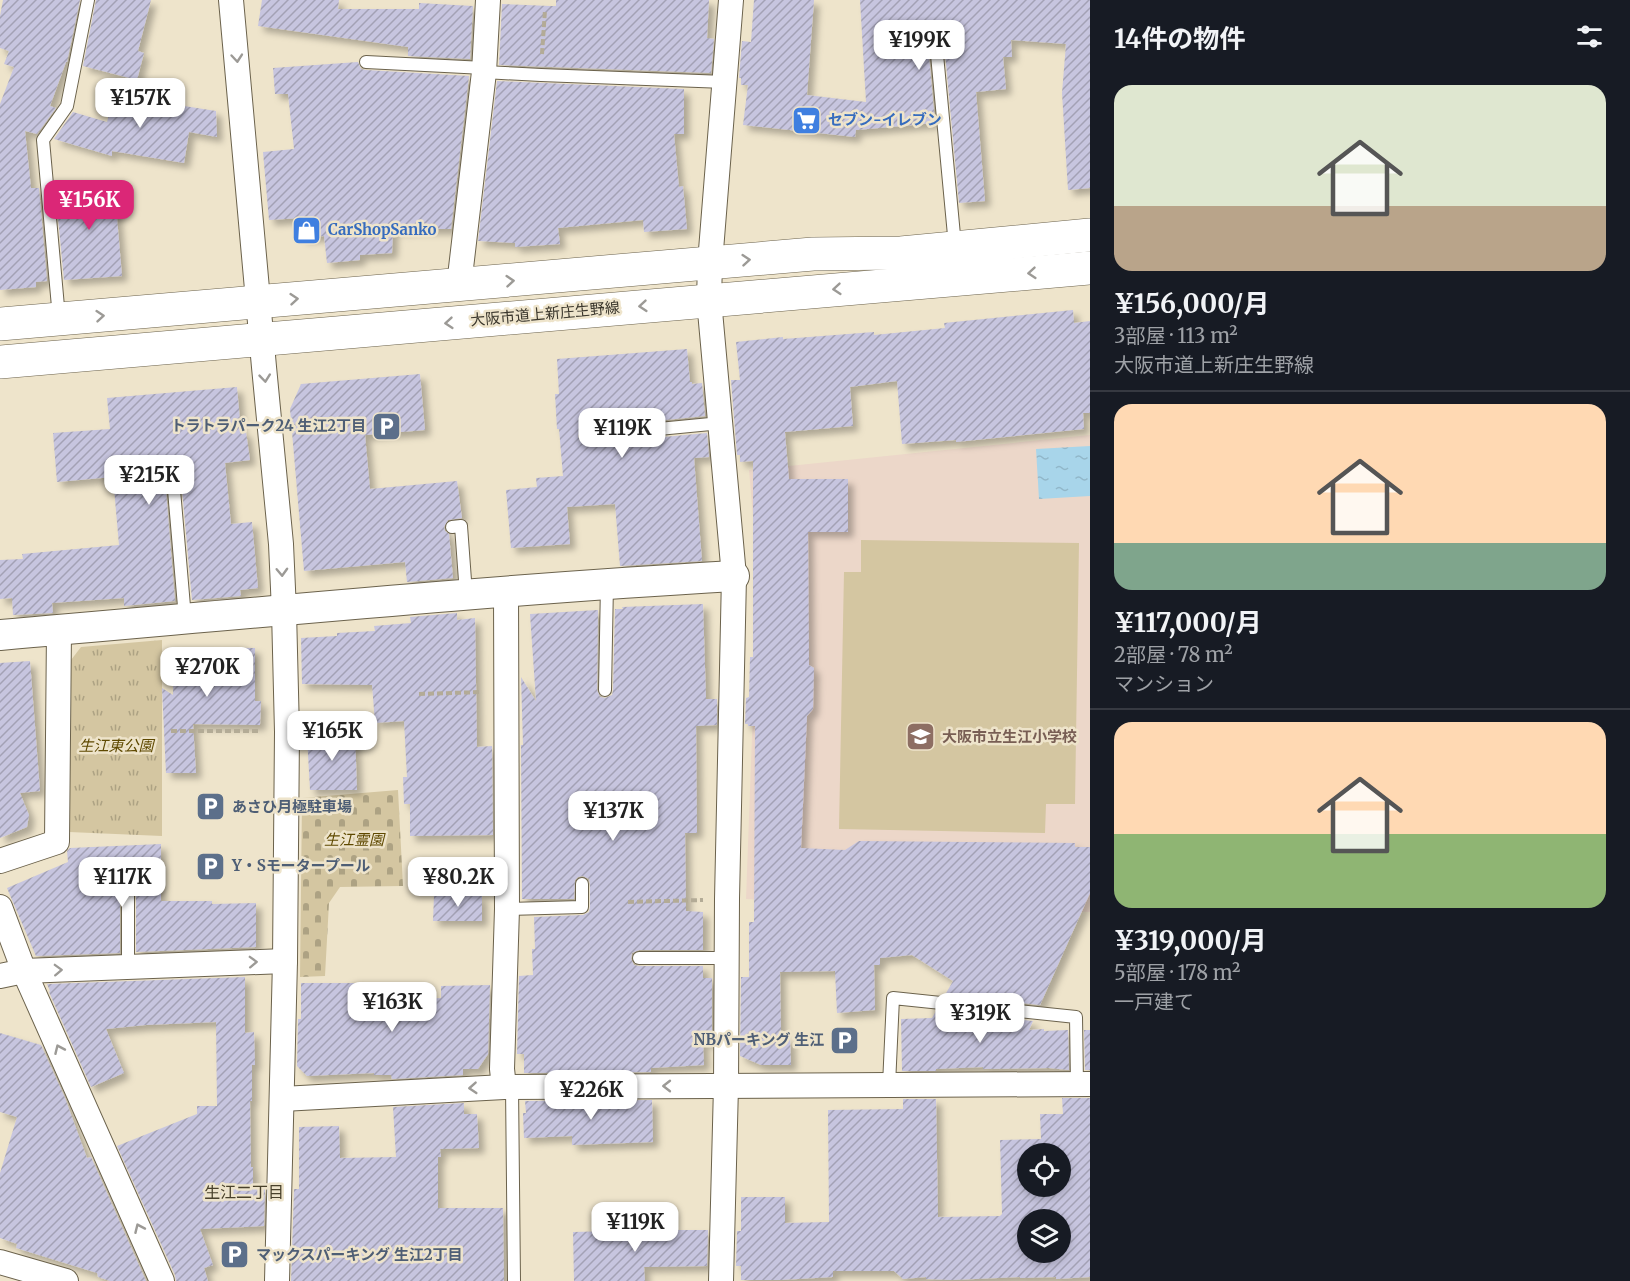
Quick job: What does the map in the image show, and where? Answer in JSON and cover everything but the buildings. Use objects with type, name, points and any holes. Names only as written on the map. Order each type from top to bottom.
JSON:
[{"type":"main road","points":[[0,324],[813,254],[901,253],[1090,235]]},
{"type":"main road","name":"大阪市道上新庄生野線","points":[[0,362],[1090,268]]},
{"type":"street","points":[[231,0],[281,543],[284,611],[287,732],[285,961],[277,1281]]},
{"type":"street","points":[[459,285],[484,70],[488,0]]},
{"type":"street","points":[[721,1281],[734,576],[710,300],[710,263],[730,0]]},
{"type":"street","points":[[0,635],[466,595],[734,576]]},
{"type":"street","points":[[506,592],[507,909],[502,1069],[508,1087]]},
{"type":"street","points":[[0,861],[57,842],[59,630]]},
{"type":"street","points":[[0,907],[24,971],[162,1281]]},
{"type":"street","points":[[0,976],[24,971],[285,961]]},
{"type":"street","points":[[282,1099],[508,1087],[1084,1084]]},
{"type":"street","points":[[0,1262],[58,1280]]},
{"type":"lane","points":[[60,319],[43,140],[67,106],[88,0]]},
{"type":"lane","points":[[936,44],[955,248]]},
{"type":"lane","points":[[366,62],[541,75],[724,82]]},
{"type":"lane","points":[[586,436],[721,423]]},
{"type":"lane","points":[[174,490],[185,619]]},
{"type":"lane","points":[[452,527],[461,526],[466,595]]},
{"type":"lane","points":[[605,690],[607,584]]},
{"type":"lane","points":[[128,874],[128,967]]},
{"type":"lane","points":[[507,909],[582,907],[582,884]]},
{"type":"lane","points":[[639,958],[726,958]]},
{"type":"lane","points":[[889,1085],[893,998],[1076,1017],[1084,1084]]},
{"type":"lane","points":[[508,1087],[514,1281]]},
{"type":"path","points":[[541,75],[545,10]]},
{"type":"path","points":[[419,694],[507,692]]},
{"type":"path","points":[[171,730],[287,732]]},
{"type":"path","points":[[628,902],[727,899]]},
{"type":"shaded area","name":"大阪市立生江小学校","points":[[1090,435],[1090,912],[746,899],[758,574],[749,470]]},
{"type":"green space","points":[[861,540],[1079,543],[1075,804],[1046,804],[1045,833],[839,829],[844,572],[861,572]]},
{"type":"green space","name":"生江東公園","points":[[162,640],[162,836],[69,832],[71,660],[81,647]]},
{"type":"green space","name":"生江霊園","points":[[398,790],[403,886],[340,887],[329,903],[325,976],[300,977],[302,798]]},
{"type":"water","points":[[1090,446],[1090,496],[1039,499],[1036,449]]},
{"type":"place","name":"セブン-イレブン","points":[[807,120]]},
{"type":"place","name":"CarShopSanko","points":[[307,230]]},
{"type":"place","name":"トラトラパーク24 生江2丁目","points":[[387,426]]},
{"type":"place","name":"大阪市立生江小学校","points":[[921,737]]},
{"type":"place","name":"あさひ月極駐車場","points":[[211,807]]},
{"type":"place","name":"Y・Sモータープール","points":[[211,866]]},
{"type":"place","name":"NBパーキング 生江","points":[[845,1040]]},
{"type":"place","name":"マックスパーキング 生江2丁目","points":[[235,1255]]},
{"type":"district","name":"生江二丁目","points":[[244,1192]]}]
